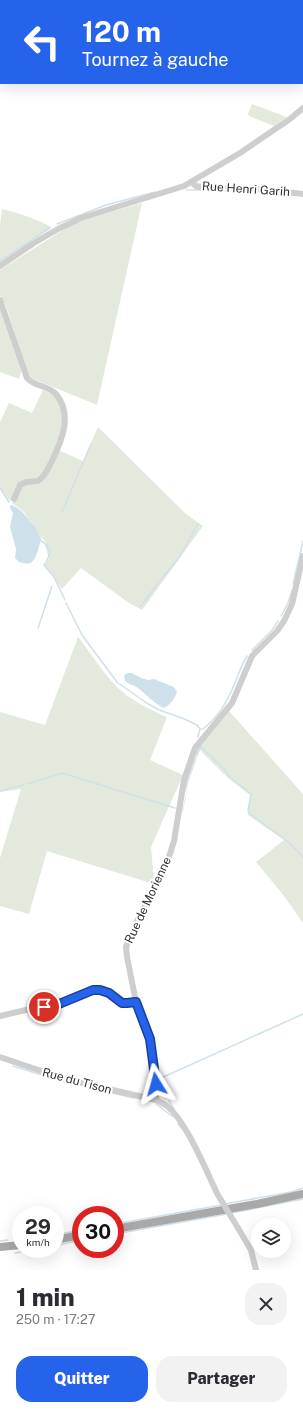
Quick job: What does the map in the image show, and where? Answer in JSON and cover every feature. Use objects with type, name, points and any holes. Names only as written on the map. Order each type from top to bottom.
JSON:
[{"type":"main road","points":[[124,1227],[257,1204],[303,1194]]},
{"type":"main road","points":[[0,1247],[12,1246]]},
{"type":"street","points":[[0,266],[34,242],[76,220],[184,186],[240,153],[290,119],[303,108]]},
{"type":"street","name":"Rue Henri Garih","points":[[191,182],[196,186],[204,188],[262,189],[303,194]]},
{"type":"street","points":[[0,300],[27,378],[31,382],[47,387],[56,394],[63,407],[65,416],[62,440],[46,472],[38,481],[20,484],[14,499]]},
{"type":"street","name":"Rue de Morienne","points":[[156,1100],[156,1084],[150,1039],[136,1002],[126,947],[136,923],[169,857],[174,840],[184,780],[195,748],[232,703],[252,656],[277,631],[284,621],[292,604],[303,556]]},
{"type":"street","points":[[0,1016],[59,1004],[93,990],[100,990],[109,993],[122,1003],[136,1002]]},
{"type":"street","name":"Rue du Tison","points":[[0,1057],[65,1079],[156,1100]]},
{"type":"street","points":[[156,1100],[175,1114],[193,1144],[218,1195],[251,1250],[256,1270]]},
{"type":"shaded area","points":[[252,104],[287,117],[274,126],[249,116],[248,114]]},
{"type":"shaded area","points":[[142,203],[97,405],[31,378],[27,371],[6,306],[0,295],[0,270],[66,228],[86,219]]},
{"type":"shaded area","points":[[2,209],[21,214],[52,228],[0,263],[0,225]]},
{"type":"shaded area","points":[[0,307],[20,364],[21,372],[19,379],[0,372]]},
{"type":"shaded area","points":[[43,390],[54,395],[64,411],[58,450],[83,461],[98,427],[186,514],[203,526],[142,610],[129,603],[81,568],[62,589],[45,565],[49,559],[45,545],[46,542],[37,533],[34,525],[24,512],[12,503],[15,501],[12,499],[10,501],[0,488],[0,422],[9,403],[32,413]]},
{"type":"shaded area","points":[[78,637],[106,675],[121,691],[140,704],[167,717],[150,760],[183,775],[151,847],[154,884],[47,851],[29,914],[0,906],[0,858],[21,789],[0,792],[0,712],[45,725]]},
{"type":"shaded area","points":[[229,711],[303,794],[303,923],[284,896],[256,862],[284,840],[248,815],[250,795],[229,779],[200,750],[189,780],[182,812],[189,778],[199,745]]},
{"type":"water","points":[[12,505],[19,509],[35,526],[41,537],[35,558],[32,562],[26,564],[19,562],[15,558],[16,549],[10,527],[13,513],[10,506]]},
{"type":"water","points":[[132,673],[148,680],[154,679],[174,687],[177,692],[174,699],[164,708],[160,706],[138,688],[125,681],[124,675]]},
{"type":"waterway","points":[[186,190],[202,190]]},
{"type":"waterway","points":[[57,224],[106,205],[155,192]]},
{"type":"waterway","points":[[0,261],[49,228]]},
{"type":"waterway","points":[[62,512],[91,444]]},
{"type":"waterway","points":[[0,488],[9,502]]},
{"type":"waterway","points":[[161,580],[180,556],[198,524]]},
{"type":"waterway","points":[[40,540],[47,545],[50,551],[44,565],[54,577],[65,600]]},
{"type":"waterway","points":[[293,584],[303,541]]},
{"type":"waterway","points":[[140,607],[159,582]]},
{"type":"waterway","points":[[38,628],[52,586]]},
{"type":"waterway","points":[[281,616],[288,603],[292,590]]},
{"type":"waterway","points":[[66,603],[82,635],[117,682],[159,710],[197,725],[200,729],[198,737]]},
{"type":"waterway","points":[[252,650],[272,630],[278,621]]},
{"type":"waterway","points":[[201,729],[203,729],[218,715],[225,704],[247,656]]},
{"type":"waterway","points":[[199,745],[224,769],[230,777],[251,794],[248,810],[249,813],[287,841],[303,857]]},
{"type":"waterway","points":[[196,755],[201,747]]},
{"type":"waterway","points":[[185,790],[194,759]]},
{"type":"waterway","points":[[27,784],[62,773],[175,808]]},
{"type":"waterway","points":[[0,791],[23,785]]},
{"type":"waterway","points":[[159,1075],[159,1079],[303,1014]]},
{"type":"waterway","points":[[155,1052],[158,1071]]},
{"type":"waterway","points":[[150,1064],[152,1077]]},
{"type":"waterway","points":[[13,1066],[71,1084]]},
{"type":"waterway","points":[[103,1091],[134,1098]]},
{"type":"waterway","points":[[169,1101],[174,1109]]},
{"type":"waterway","points":[[156,1104],[172,1116]]},
{"type":"waterway","points":[[178,1124],[183,1130]]},
{"type":"waterway","points":[[225,1204],[291,1192],[303,1188]]},
{"type":"waterway","points":[[231,1213],[303,1199]]},
{"type":"waterway","points":[[124,1222],[221,1205]]},
{"type":"waterway","points":[[124,1232],[227,1214]]},
{"type":"waterway","points":[[64,1233],[72,1232]]},
{"type":"waterway","points":[[0,1241],[8,1240]]},
{"type":"waterway","points":[[64,1244],[72,1242]]},
{"type":"route","points":[[44,1007],[59,1004],[93,990],[100,990],[109,993],[122,1003],[136,1002],[150,1039],[156,1084]]}]
